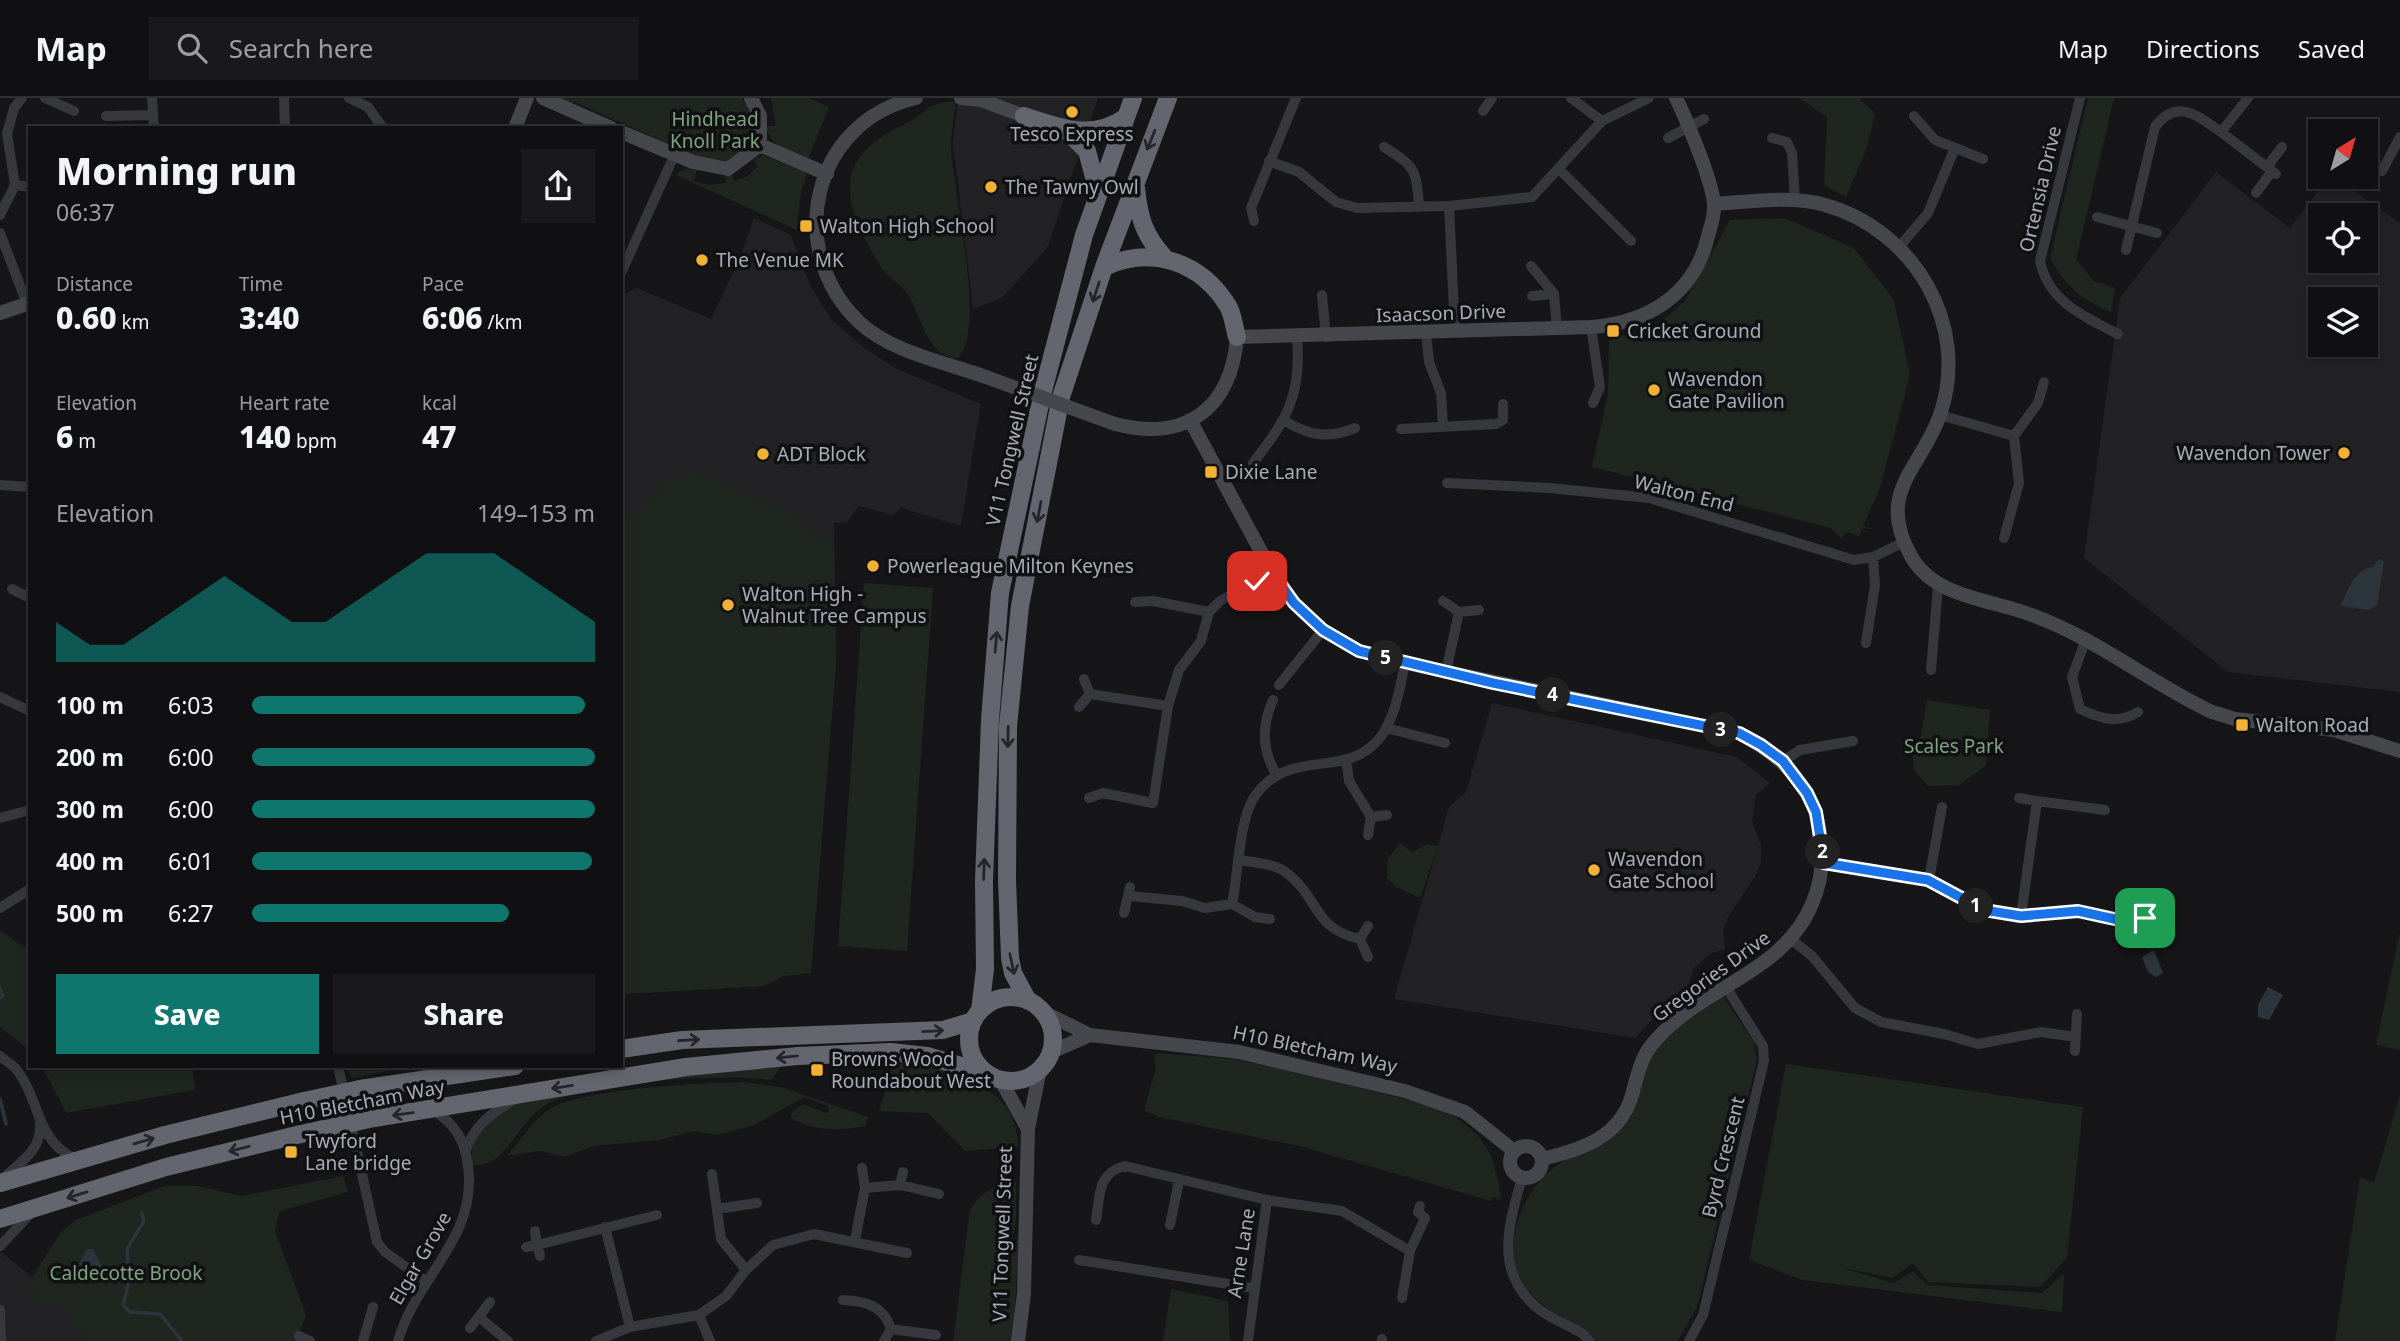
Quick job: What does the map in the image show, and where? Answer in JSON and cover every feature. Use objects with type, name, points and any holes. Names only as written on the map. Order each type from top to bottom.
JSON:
[{"type":"highway","name":"V11 Tongwell Street","points":[[976,1016],[985,969],[984,881],[990,720],[1000,593],[1042,395],[1098,192],[1133,98]]},
{"type":"highway","name":"V11 Tongwell Street","points":[[1028,1001],[1013,973],[1010,958],[1007,880],[1008,726],[1020,606],[1061,397],[1104,267],[1168,98]]},
{"type":"highway","points":[[1024,116],[1066,130],[1096,131],[1115,125],[1126,117]]},
{"type":"highway","points":[[1066,130],[1087,151],[1098,192]]},
{"type":"highway","points":[[1135,181],[1138,215],[1147,239],[1164,257]]},
{"type":"highway","points":[[1104,267],[1140,257],[1164,257],[1186,265],[1208,279],[1230,308],[1237,337]]},
{"type":"highway","points":[[1008,997],[1028,1001],[1043,1012],[1051,1027],[1051,1052],[1040,1069],[1021,1079],[994,1076],[979,1066],[970,1044],[976,1016],[988,1004],[1008,997]]},
{"type":"highway","name":"H10 Bletcham Way","points":[[0,1219],[166,1167],[305,1132],[374,1118],[686,1067],[855,1043],[892,1032],[943,1030],[976,1016]]},
{"type":"highway","name":"H10 Bletcham Way","points":[[623,1049],[682,1040],[855,1043],[891,1052],[927,1056],[994,1076]]},
{"type":"highway","name":"H10 Bletcham Way","points":[[0,1181],[165,1135],[304,1101],[485,1068]]},
{"type":"street","points":[[0,215],[15,185],[7,134],[14,108],[22,98]]},
{"type":"street","points":[[45,98],[74,111]]},
{"type":"street","points":[[152,98],[154,126]]},
{"type":"street","points":[[284,98],[285,126]]},
{"type":"street","points":[[351,98],[374,113],[382,126]]},
{"type":"street","points":[[516,126],[527,98]]},
{"type":"street","points":[[543,98],[606,126]]},
{"type":"street","points":[[751,98],[760,116],[760,145]]},
{"type":"street","points":[[916,98],[885,109],[841,146],[817,196],[814,225],[825,275],[845,306],[874,334],[898,347],[1115,424],[1142,430],[1164,430],[1190,420],[1211,405],[1226,386],[1234,365],[1237,337]]},
{"type":"street","points":[[961,98],[981,100],[1024,116]]},
{"type":"street","points":[[1254,221],[1251,208],[1296,98]]},
{"type":"street","points":[[1483,111],[1492,98]]},
{"type":"street","points":[[1571,98],[1602,121]]},
{"type":"street","points":[[1269,161],[1299,172],[1336,202],[1357,208],[1449,205],[1532,197],[1560,170],[1602,121],[1649,98]]},
{"type":"street","name":"Isaacson Drive","points":[[1237,337],[1297,338],[1591,327],[1642,318],[1677,296],[1703,258],[1714,204],[1690,126],[1676,98]]},
{"type":"street","name":"Ortensia Drive","points":[[2080,98],[2040,261],[2044,281],[2057,296],[2086,318],[2118,334]]},
{"type":"street","points":[[2165,98],[2172,109]]},
{"type":"street","points":[[2221,132],[2249,98]]},
{"type":"street","points":[[2126,250],[2155,127],[2162,115],[2172,109],[2192,111],[2272,171]]},
{"type":"street","points":[[106,116],[153,115]]},
{"type":"street","points":[[1914,116],[1935,140],[1983,159]]},
{"type":"street","points":[[1668,138],[1704,119]]},
{"type":"street","points":[[623,133],[674,156],[710,168],[728,169],[760,145]]},
{"type":"street","points":[[2382,171],[2397,150],[2400,137]]},
{"type":"street","points":[[1772,138],[1787,142],[1792,153],[1795,201]]},
{"type":"street","points":[[760,145],[827,174]]},
{"type":"street","points":[[1384,147],[1411,163],[1417,173],[1419,206]]},
{"type":"street","points":[[1900,246],[1928,213],[1955,148]]},
{"type":"street","points":[[2256,193],[2272,171],[2282,148]]},
{"type":"street","points":[[623,269],[674,156]]},
{"type":"street","points":[[1560,170],[1620,236],[1631,241]]},
{"type":"street","points":[[15,185],[28,187]]},
{"type":"street","points":[[1714,204],[1795,201],[1824,204],[1867,221],[1900,246],[1926,278],[1941,314],[1950,364],[1940,415],[1927,443],[1907,473],[1897,504],[1904,542],[1912,558],[1938,586],[2028,614],[2086,639],[2213,712],[2235,719],[2334,730],[2400,751]]},
{"type":"street","points":[[1449,205],[1455,332]]},
{"type":"street","points":[[2097,217],[2157,233]]},
{"type":"street","points":[[0,233],[28,304],[0,313]]},
{"type":"street","points":[[1531,266],[1554,293],[1557,328]]},
{"type":"street","name":"Isaacson Drive","points":[[1532,296],[1554,293]]},
{"type":"street","points":[[1322,295],[1326,337]]},
{"type":"street","points":[[1591,327],[1600,387],[1593,404]]},
{"type":"street","points":[[1426,333],[1429,362],[1441,393],[1443,426]]},
{"type":"street","points":[[1253,463],[1285,421],[1295,394],[1299,362],[1297,338]]},
{"type":"street","points":[[2004,538],[2019,483],[2014,436],[2038,403],[2044,382]]},
{"type":"street","points":[[1401,429],[1496,424],[1503,421],[1503,404]]},
{"type":"street","points":[[1940,415],[2014,436]]},
{"type":"street","name":"Gregories Drive","points":[[1190,420],[1272,572],[1294,603],[1323,630],[1359,651],[1405,663],[1739,733],[1783,761],[1807,793],[1816,812],[1824,863],[1818,891],[1792,940],[1774,957],[1675,1021],[1653,1043],[1639,1070],[1631,1099],[1620,1120],[1599,1141],[1542,1159]]},
{"type":"street","points":[[1285,421],[1316,436],[1339,435],[1355,428]]},
{"type":"street","name":"Walton End","points":[[1447,483],[1550,488],[1649,498],[1854,559],[1873,556],[1904,542]]},
{"type":"street","points":[[0,485],[28,488]]},
{"type":"street","points":[[1866,643],[1875,585],[1873,556]]},
{"type":"street","points":[[1089,798],[1103,793],[1153,803],[1168,706],[1179,670],[1201,641],[1209,612],[1220,601],[1272,572]]},
{"type":"street","points":[[1931,670],[1938,586]]},
{"type":"street","points":[[12,589],[28,597]]},
{"type":"street","points":[[1135,602],[1153,601],[1209,612]]},
{"type":"street","points":[[1443,601],[1459,612],[1479,610]]},
{"type":"street","points":[[1446,672],[1459,612]]},
{"type":"street","points":[[1279,685],[1323,630]]},
{"type":"street","points":[[2086,639],[2072,677],[2080,709],[2100,719],[2125,719],[2138,712]]},
{"type":"street","points":[[1233,904],[1246,818],[1252,801],[1276,774],[1293,766],[1346,759],[1363,752],[1386,728],[1405,663]]},
{"type":"street","points":[[1084,679],[1090,694]]},
{"type":"street","points":[[1090,694],[1168,706]]},
{"type":"street","points":[[1079,707],[1090,694]]},
{"type":"street","points":[[0,697],[28,710]]},
{"type":"street","points":[[1273,700],[1267,713],[1264,747],[1276,774]]},
{"type":"street","points":[[1386,728],[1445,743]]},
{"type":"street","points":[[1783,761],[1800,750],[1853,741]]},
{"type":"street","points":[[1346,759],[1349,781],[1371,817],[1368,835]]},
{"type":"street","points":[[2019,798],[2105,810]]},
{"type":"street","points":[[2021,916],[2038,801]]},
{"type":"street","points":[[1928,880],[1942,807]]},
{"type":"street","points":[[0,818],[27,812]]},
{"type":"street","points":[[1371,817],[1387,815]]},
{"type":"street","points":[[1240,860],[1268,864],[1287,872],[1333,930],[1360,939],[1368,957]]},
{"type":"street","points":[[1824,863],[1928,880],[1984,910],[2021,916],[2078,911],[2119,920],[2145,918]]},
{"type":"street","points":[[0,908],[28,890]]},
{"type":"street","points":[[1124,913],[1130,892],[1205,908],[1233,904],[1255,917],[1270,919]]},
{"type":"street","points":[[1360,939],[1368,926]]},
{"type":"street","points":[[1792,940],[1812,956],[1856,1008],[1881,1022],[1944,1034],[1978,1044],[2041,1032],[2076,1037]]},
{"type":"street","name":"Byrd Crescent","points":[[1689,1341],[1703,1315],[1764,1061],[1763,1046],[1726,987]]},
{"type":"street","name":"H10 Bletcham Way","points":[[1043,1012],[1090,1035],[1252,1055],[1405,1091],[1465,1112],[1514,1151]]},
{"type":"street","points":[[2075,1051],[2077,1014]]},
{"type":"street","points":[[1051,1052],[1090,1035]]},
{"type":"street","points":[[0,1056],[18,1071],[40,1122],[60,1149],[79,1161]]},
{"type":"street","points":[[338,1068],[377,1242],[385,1252],[428,1282]]},
{"type":"street","name":"V11 Tongwell Street","points":[[1018,1341],[1024,1294],[1028,1129],[1040,1069]]},
{"type":"street","name":"V11 Tongwell Street","points":[[994,1076],[1028,1129]]},
{"type":"street","points":[[466,1150],[478,1126],[494,1111],[526,1093]]},
{"type":"street","name":"Elgar Grove","points":[[398,1341],[404,1321],[463,1223],[471,1197],[466,1150],[454,1125],[433,1110]]},
{"type":"street","points":[[0,1181],[41,1139],[40,1122]]},
{"type":"street","points":[[1528,1146],[1537,1150],[1542,1159],[1537,1174],[1522,1178],[1514,1173],[1510,1164],[1514,1151],[1528,1146]]},
{"type":"street","points":[[1096,1220],[1098,1181],[1112,1169],[1125,1166],[1267,1200]]},
{"type":"street","points":[[855,1240],[864,1188],[862,1168]]},
{"type":"street","points":[[900,1185],[903,1172]]},
{"type":"street","points":[[712,1174],[721,1239],[746,1270]]},
{"type":"street","points":[[1522,1178],[1507,1244],[1512,1274],[1535,1306],[1583,1334],[1589,1341]]},
{"type":"street","points":[[1170,1225],[1179,1181]]},
{"type":"street","points":[[864,1188],[900,1185],[939,1194]]},
{"type":"street","name":"Arne Lane","points":[[1248,1341],[1252,1288],[1267,1200],[1342,1211],[1410,1251]]},
{"type":"street","points":[[717,1209],[757,1203]]},
{"type":"street","points":[[1402,1298],[1410,1251],[1424,1225],[1425,1218],[1418,1212],[1420,1206]]},
{"type":"street","points":[[0,1246],[36,1208]]},
{"type":"street","points":[[526,1247],[538,1250],[605,1227],[657,1215]]},
{"type":"street","points":[[605,1227],[630,1327]]},
{"type":"street","points":[[535,1231],[538,1250]]},
{"type":"street","points":[[596,1341],[630,1327],[699,1315],[726,1296],[746,1270],[773,1245],[814,1234],[855,1240],[907,1253]]},
{"type":"street","points":[[1079,1260],[1252,1288]]},
{"type":"street","points":[[843,1300],[860,1301],[878,1307],[888,1319],[891,1329],[884,1341]]},
{"type":"street","points":[[470,1328],[490,1303]]},
{"type":"street","points":[[363,1341],[373,1307]]},
{"type":"street","points":[[0,1310],[1,1341]]},
{"type":"street","points":[[699,1315],[710,1341]]},
{"type":"street","points":[[479,1317],[508,1341]]},
{"type":"street","points":[[891,1329],[936,1335]]},
{"type":"street","points":[[299,1336],[310,1341]]},
{"type":"shaded area","points":[[958,98],[1098,98],[1047,248],[1002,298],[973,309],[953,143]]},
{"type":"shaded area","points":[[2216,172],[2290,228],[2308,204],[2308,273],[2378,273],[2378,208],[2400,223],[2400,692],[2228,672],[2084,558],[2120,298]]},
{"type":"shaded area","points":[[2320,189],[2351,189],[2371,203],[2309,203]]},
{"type":"shaded area","name":"Walton High - Walnut Tree Campus","points":[[754,218],[791,235],[810,285],[831,319],[863,347],[897,369],[981,404],[961,526],[901,508],[893,515],[859,506],[847,522],[834,523],[836,663],[811,973],[783,976],[764,986],[623,994],[623,299],[625,294],[637,288],[711,319],[739,260]]},
{"type":"shaded area","points":[[2379,559],[2384,561],[2377,605],[2369,610],[2341,606],[2356,576],[2373,567]]},
{"type":"shaded area","name":"Wavendon Gate School","points":[[1492,703],[1737,757],[1770,783],[1756,795],[1752,821],[1761,846],[1761,862],[1755,877],[1728,917],[1723,930],[1725,949],[1710,954],[1694,968],[1687,990],[1657,1014],[1635,1038],[1394,999],[1449,807],[1466,792]]},
{"type":"shaded area","points":[[2154,950],[2163,973],[2156,977],[2148,972],[2142,957]]},
{"type":"shaded area","points":[[2268,987],[2283,995],[2269,1020],[2258,1017],[2258,1005]]},
{"type":"shaded area","points":[[87,1249],[93,1249],[106,1274],[101,1280],[74,1281],[72,1276]]},
{"type":"shaded area","points":[[0,1251],[69,1307],[102,1341],[0,1341]]},
{"type":"green space","name":"Hindhead Knoll Park","points":[[555,98],[742,98],[749,107],[752,118],[752,139],[741,157],[732,162],[713,163],[696,159],[657,142],[658,139],[574,102],[572,105]]},
{"type":"green space","points":[[771,98],[809,98],[829,107],[808,159],[782,148],[768,133],[765,126],[776,126]]},
{"type":"green space","points":[[1799,98],[1858,98],[1875,113],[1867,147],[1846,197],[1824,185],[1827,117]]},
{"type":"green space","points":[[2088,98],[2114,98],[2076,260],[2094,281],[2115,288],[2111,312],[2075,291],[2050,258]]},
{"type":"green space","points":[[956,101],[951,145],[969,290],[966,344],[957,359],[947,356],[931,342],[907,293],[881,267],[858,224],[850,186],[854,169],[863,153],[880,138],[932,106]]},
{"type":"green space","points":[[763,155],[807,173],[801,192],[797,230],[676,175],[684,170],[694,169],[697,170],[694,181],[709,185],[726,183],[725,175],[732,174],[734,181],[748,176],[758,166],[753,161]]},
{"type":"green space","points":[[1785,218],[1854,248],[1894,300],[1910,375],[1880,488],[1863,526],[1874,529],[1863,528],[1859,536],[1847,532],[1841,539],[1831,528],[1592,467],[1608,394],[1609,338],[1651,330],[1685,301],[1730,220]]},
{"type":"green space","points":[[696,471],[785,512],[834,546],[836,663],[811,973],[783,976],[764,986],[623,994],[623,517],[639,510],[666,481]]},
{"type":"green space","points":[[864,583],[933,588],[907,951],[838,946]]},
{"type":"green space","name":"Scales Park","points":[[1927,700],[1990,710],[1986,765],[1960,785],[1928,786],[1914,770],[1913,754],[1919,747]]},
{"type":"green space","points":[[1400,843],[1412,852],[1427,844],[1438,846],[1420,898],[1396,887],[1387,878],[1388,859]]},
{"type":"green space","points":[[0,931],[28,949],[28,1048],[0,1027]]},
{"type":"green space","points":[[2400,932],[2400,1050],[2376,1045]]},
{"type":"green space","points":[[1723,996],[1754,1042],[1757,1060],[1697,1307],[1678,1341],[1593,1341],[1530,1293],[1520,1278],[1515,1262],[1516,1226],[1523,1208],[1543,1177],[1562,1162],[1599,1143],[1610,1132],[1662,1037],[1677,1021]]},
{"type":"green space","points":[[1157,1053],[1232,1059],[1288,1070],[1432,1106],[1461,1122],[1482,1141],[1495,1166],[1501,1200],[1493,1197],[1491,1201],[1299,1146],[1159,1117],[1144,1110],[1156,1069],[1154,1056]]},
{"type":"green space","points":[[891,1056],[954,1073],[992,1092],[1005,1106],[1015,1124],[1018,1147],[965,1151],[928,1113],[879,1111],[890,1078]]},
{"type":"green space","points":[[1786,1064],[2083,1107],[2067,1258],[2040,1287],[1928,1282],[1913,1263],[1892,1278],[1839,1267],[1894,1283],[1913,1271],[1927,1285],[2042,1293],[2064,1274],[2062,1312],[1803,1280],[1749,1260]]},
{"type":"green space","points":[[781,1066],[772,1080],[689,1079],[623,1085],[735,1069]]},
{"type":"green space","points":[[43,1068],[192,1068],[195,1090],[66,1113]]},
{"type":"green space","points":[[348,1068],[403,1068],[352,1078]]},
{"type":"green space","points":[[745,1082],[781,1087],[868,1117],[865,1126],[856,1128],[827,1129],[808,1125],[791,1118],[792,1112],[804,1104],[826,1113],[829,1111],[828,1106],[804,1097],[754,1125],[716,1135],[695,1131],[659,1140],[593,1146],[565,1157],[540,1151],[507,1156],[538,1119],[550,1109],[566,1102],[616,1091]]},
{"type":"green space","points":[[620,1085],[564,1097],[544,1106],[530,1118],[499,1155],[490,1162],[471,1166],[473,1142],[490,1116],[527,1098]]},
{"type":"green space","points":[[2400,1095],[2400,1341],[2335,1341],[2360,1177],[2374,1183]]},
{"type":"green space","name":"Caldecotte Brook","points":[[343,1176],[348,1192],[280,1211],[275,1231],[306,1315],[296,1341],[96,1341],[72,1327],[69,1311],[61,1306],[35,1304],[35,1295],[27,1285],[61,1232],[76,1220],[164,1186],[198,1186],[241,1196]]},
{"type":"green space","points":[[1016,1182],[1016,1219],[1012,1241],[1019,1241],[1013,1341],[953,1341],[970,1209],[990,1190]]},
{"type":"green space","points":[[1171,1289],[1228,1301],[1230,1341],[1163,1341]]},
{"type":"waterway","points":[[0,988],[3,996],[0,998]]},
{"type":"waterway","points":[[0,1099],[6,1124]]},
{"type":"waterway","points":[[142,1213],[144,1221],[127,1249],[129,1282],[123,1305],[130,1312],[160,1314],[182,1341]]},
{"type":"place","name":"Tesco Express","points":[[1072,112]]},
{"type":"place","name":"The Tawny Owl","points":[[991,187]]},
{"type":"place","name":"Walton High School","points":[[806,226]]},
{"type":"place","name":"The Venue MK","points":[[702,260]]},
{"type":"place","name":"Cricket Ground","points":[[1613,331]]},
{"type":"place","name":"Wavendon Gate Pavilion","points":[[1654,390]]},
{"type":"place","name":"Wavendon Tower","points":[[2344,453]]},
{"type":"place","name":"ADT Block","points":[[763,454]]},
{"type":"place","name":"Dixie Lane","points":[[1211,472]]},
{"type":"place","name":"Powerleague Milton Keynes","points":[[873,566]]},
{"type":"place","name":"Walton High - Walnut Tree Campus","points":[[728,605]]},
{"type":"place","name":"Walton Road","points":[[2242,725]]},
{"type":"place","name":"Wavendon Gate School","points":[[1594,870]]},
{"type":"place","name":"Browns Wood Roundabout West","points":[[817,1070]]},
{"type":"place","name":"Twyford Lane bridge","points":[[291,1152]]},
{"type":"route","points":[[1257,581],[1272,572],[1294,603],[1323,630],[1359,651],[1493,683],[1739,733],[1783,761],[1807,793],[1816,812],[1824,863],[1889,871],[1928,880],[1984,910],[2021,916],[2078,911],[2119,920],[2145,918]]}]
